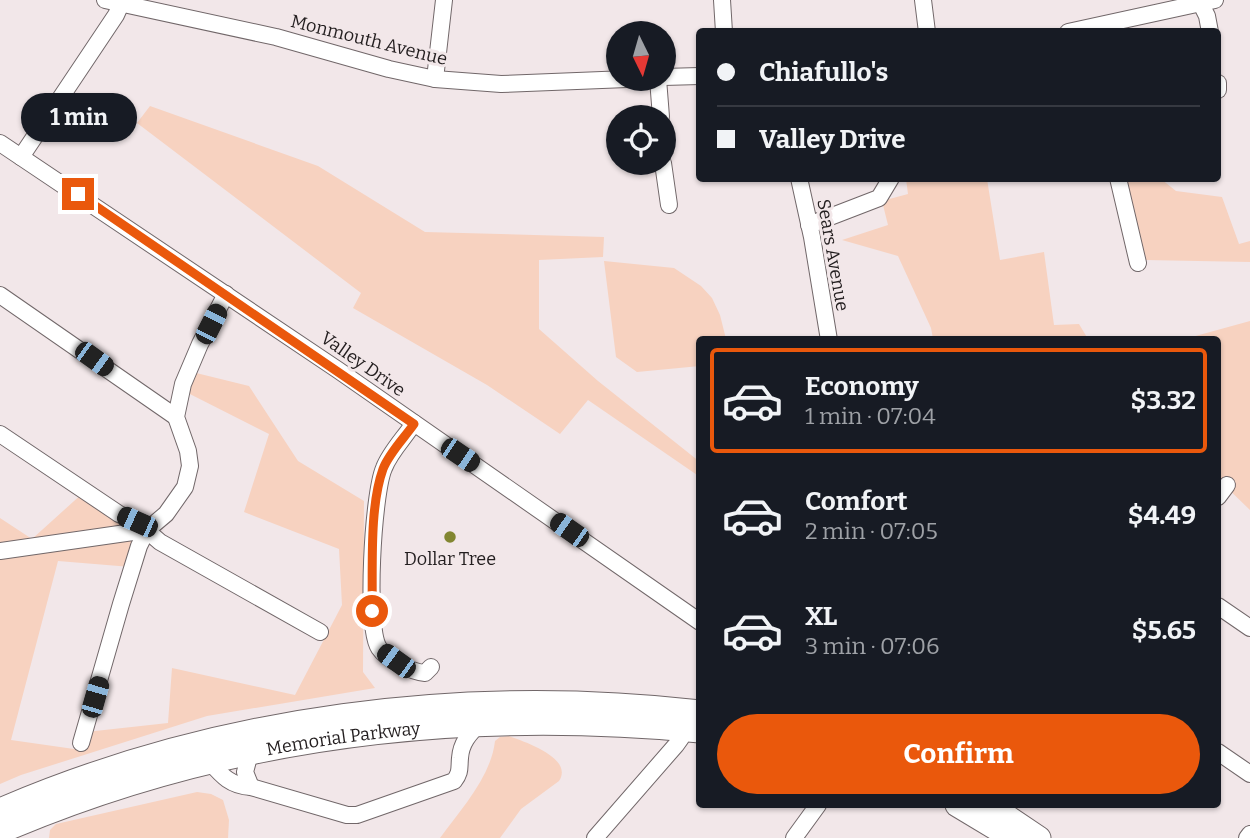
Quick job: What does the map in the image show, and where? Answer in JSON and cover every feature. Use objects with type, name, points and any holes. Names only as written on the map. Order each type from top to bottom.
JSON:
[{"type":"highway","name":"Memorial Parkway","points":[[0,810],[144,759],[245,734],[328,718],[435,706],[510,703],[599,704],[693,718]]},
{"type":"highway","name":"Memorial Parkway","points":[[0,832],[99,794],[210,762],[334,737],[480,723],[693,718]]},
{"type":"highway","points":[[962,808],[996,827],[1039,838]]},
{"type":"street","points":[[435,79],[444,0]]},
{"type":"street","points":[[722,0],[724,28]]},
{"type":"street","points":[[923,0],[926,28]]},
{"type":"street","points":[[1092,28],[1205,1],[1209,28]]},
{"type":"street","points":[[7,152],[113,2]]},
{"type":"street","name":"Monmouth Avenue","points":[[113,2],[178,8],[388,69],[435,79],[467,83],[606,80]]},
{"type":"street","points":[[676,77],[696,76]]},
{"type":"street","name":"Valley Drive","points":[[7,152],[226,295],[696,619]]},
{"type":"street","points":[[665,175],[669,205]]},
{"type":"street","name":"Sears Avenue","points":[[800,182],[828,336]]},
{"type":"street","points":[[809,225],[880,198],[889,182]]},
{"type":"street","points":[[1119,182],[1138,264]]},
{"type":"street","points":[[0,295],[176,416]]},
{"type":"street","points":[[81,743],[128,581],[147,530],[176,502],[189,478],[188,451],[176,416],[188,369],[226,295]]},
{"type":"street","points":[[414,424],[384,466],[381,478],[374,524],[372,611],[374,633],[380,649],[412,672],[425,673],[431,667]]},
{"type":"street","points":[[0,434],[147,530],[160,542],[320,632]]},
{"type":"street","points":[[0,551],[147,530]]},
{"type":"street","points":[[1221,608],[1250,628]]},
{"type":"street","points":[[595,838],[676,745],[693,718]]},
{"type":"street","points":[[210,762],[229,782],[240,786],[347,815],[357,815],[454,780],[460,773],[463,743],[480,723]]},
{"type":"street","points":[[437,726],[449,734],[460,758]]},
{"type":"street","points":[[250,753],[245,772],[251,787]]},
{"type":"street","points":[[1221,754],[1250,774]]},
{"type":"street","points":[[794,838],[816,808]]},
{"type":"shaded area","points":[[150,106],[318,166],[425,232],[604,237],[603,257],[539,260],[539,329],[598,381],[696,459],[696,474],[588,400],[560,434],[487,385],[353,308],[361,293],[137,123]]},
{"type":"shaded area","points":[[906,182],[987,182],[1000,260],[1044,252],[1054,325],[1079,324],[1086,336],[932,336],[898,256],[842,240],[888,225],[882,201],[908,194]]},
{"type":"shaded area","points":[[1125,182],[1165,182],[1176,191],[1222,197],[1239,244],[1250,241],[1250,262],[1145,260]]},
{"type":"shaded area","points":[[604,261],[674,268],[701,286],[712,298],[725,336],[696,336],[696,366],[637,372],[616,357]]},
{"type":"shaded area","points":[[1250,321],[1250,510],[1221,482],[1221,336],[1196,336]]},
{"type":"shaded area","points":[[184,370],[249,386],[298,461],[364,501],[363,672],[375,688],[207,716],[0,784],[0,518],[32,539],[84,492],[145,530],[131,567],[58,561],[11,740],[81,750],[86,732],[168,723],[172,668],[295,695],[342,605],[339,549],[244,512],[269,434],[178,388]]},
{"type":"shaded area","points":[[509,736],[554,758],[562,773],[559,781],[521,809],[500,838],[440,838],[481,780],[488,767],[495,741]]},
{"type":"shaded area","points":[[197,792],[211,794],[223,800],[229,820],[228,838],[49,838],[50,830],[56,824]]},
{"type":"place","name":"Dollar Tree","points":[[450,537]]},
{"type":"route","points":[[78,194],[414,424],[384,466],[381,478],[374,524],[372,611]]}]
